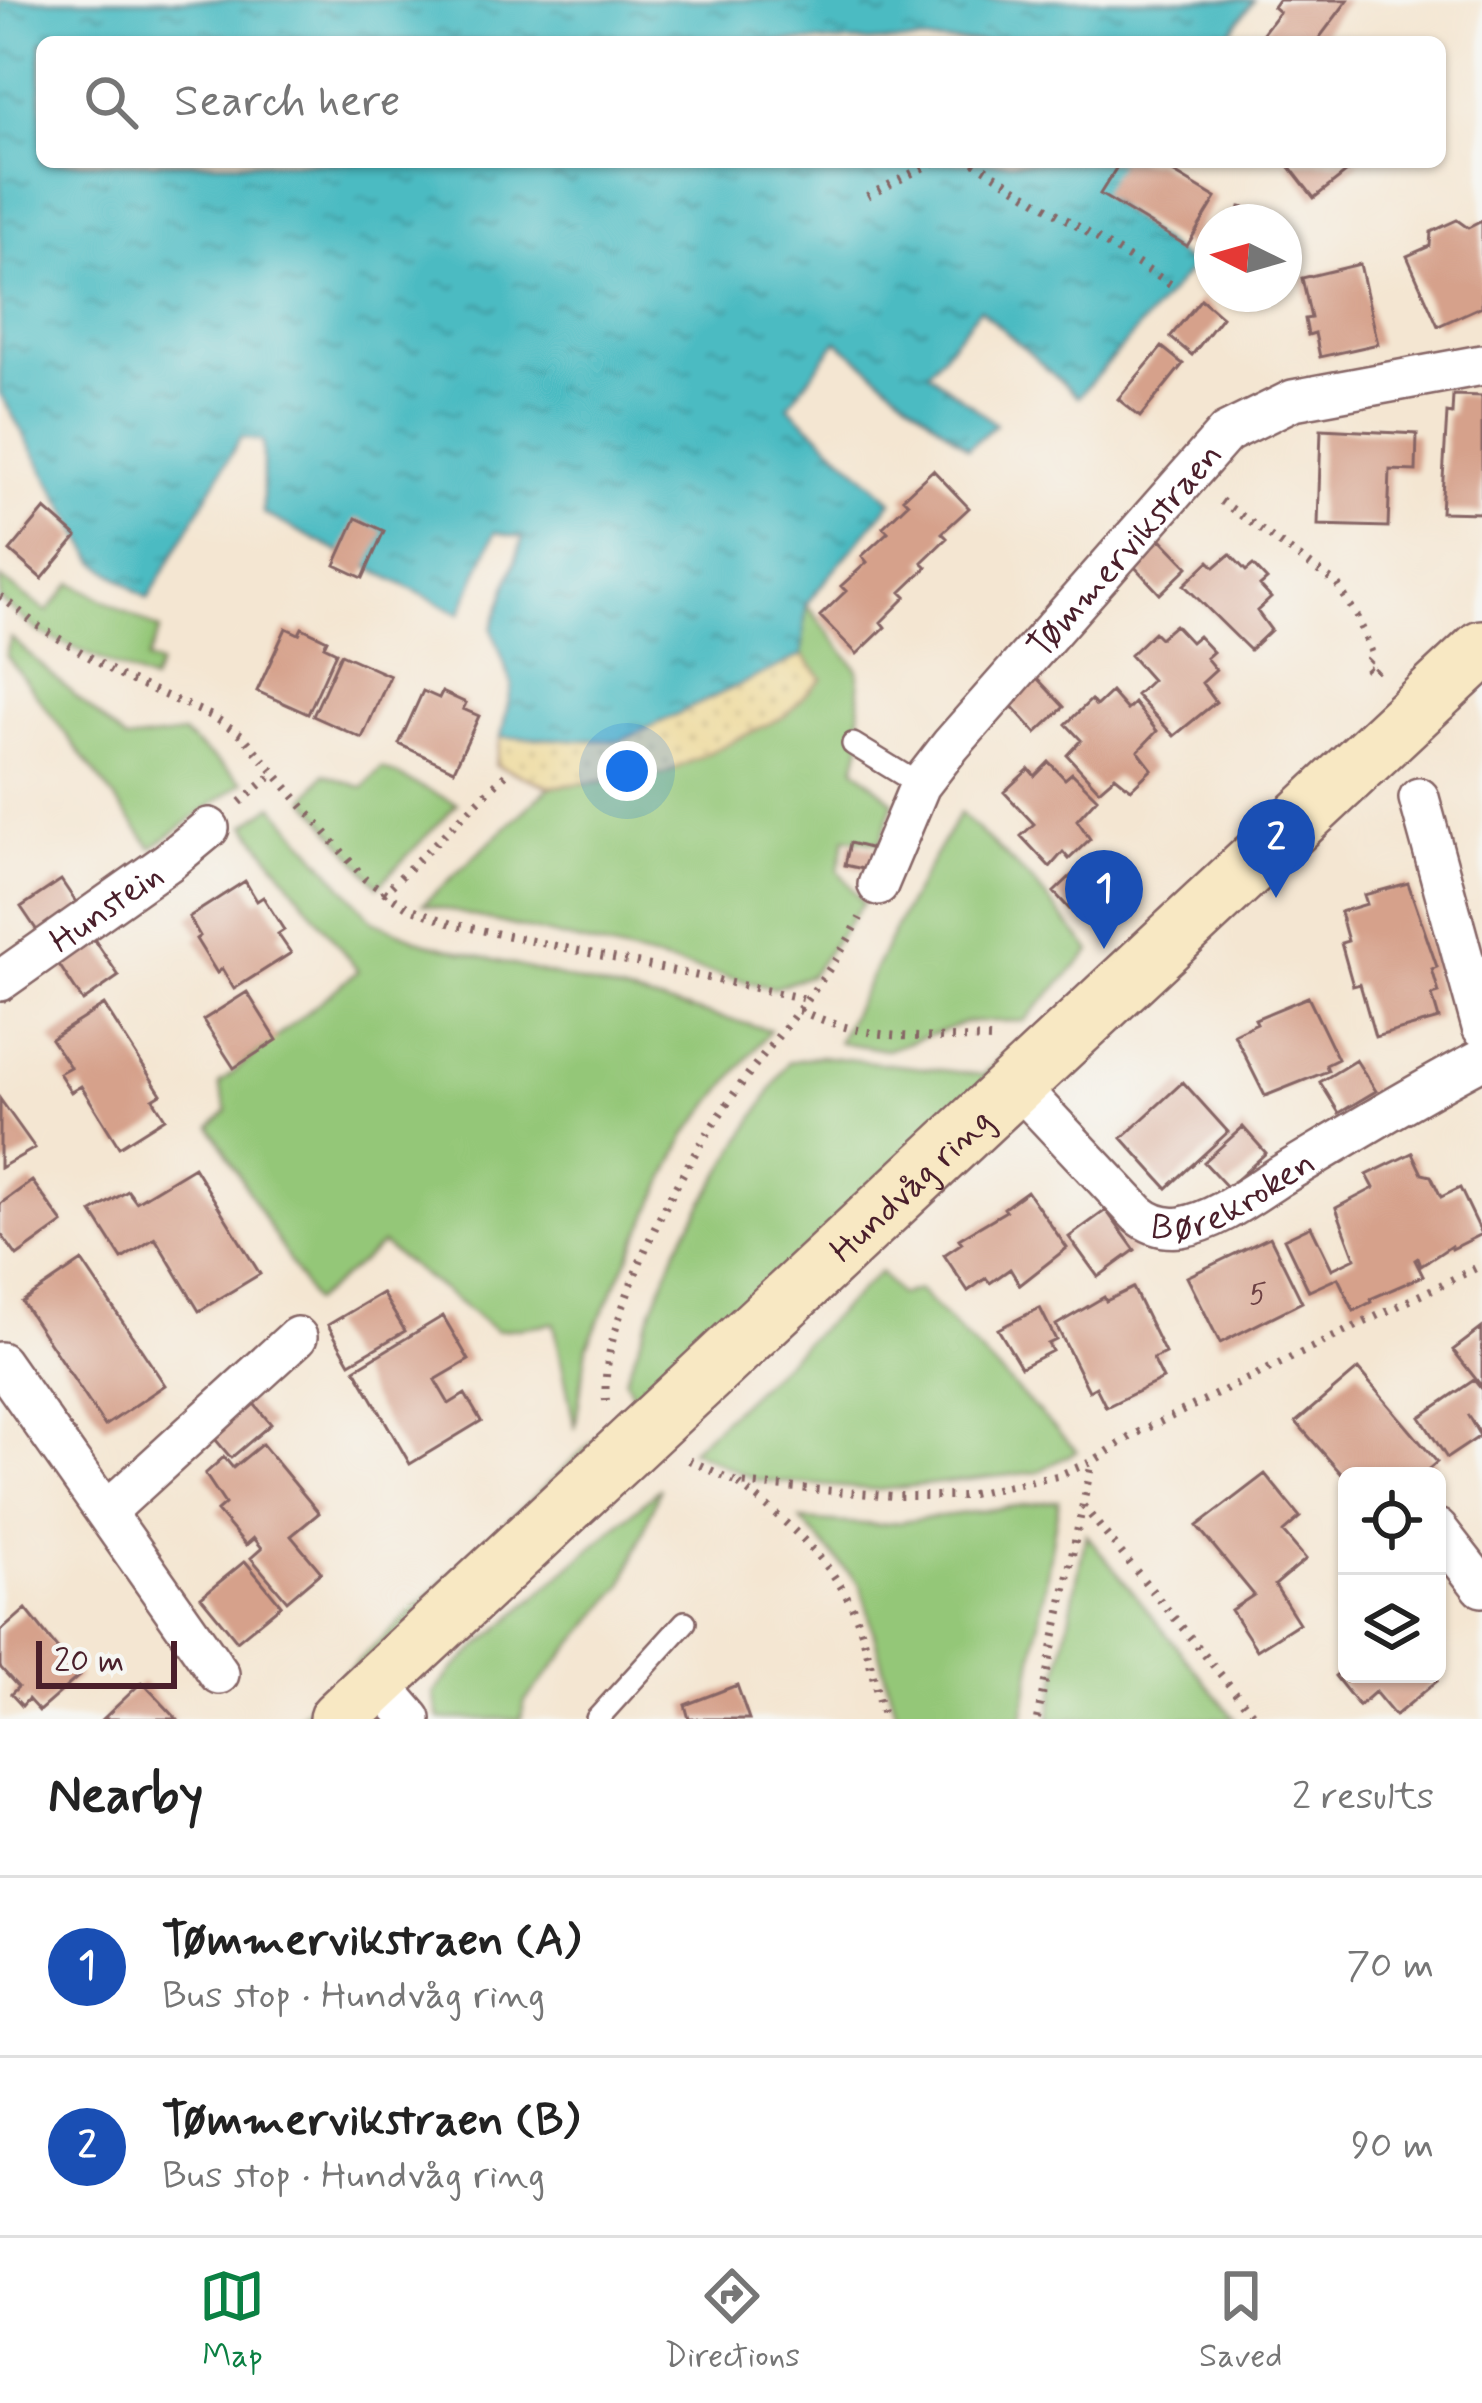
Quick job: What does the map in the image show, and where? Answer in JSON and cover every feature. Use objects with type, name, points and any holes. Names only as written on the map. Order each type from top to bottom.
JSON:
[{"type":"main road","name":"Hundvåg ring","points":[[376,1707],[1013,1061],[1482,649]]},
{"type":"street","name":"Tømmervikstraen","points":[[878,884],[920,785],[1053,626],[1226,433],[1293,400],[1482,365]]},
{"type":"street","points":[[1420,798],[1482,1027]]},
{"type":"street","name":"Hunstein","points":[[0,981],[209,828]]},
{"type":"street","name":"Børekroken","points":[[1013,1061],[1138,1214],[1148,1222],[1173,1228],[1186,1227],[1244,1198],[1482,1059]]},
{"type":"street","points":[[106,1511],[297,1336]]},
{"type":"street","points":[[0,1361],[219,1674]]},
{"type":"street","points":[[1446,1541],[1482,1587]]},
{"type":"lane","points":[[854,744],[920,785]]},
{"type":"lane","points":[[597,1719],[685,1622]]},
{"type":"path","points":[[867,196],[922,168]]},
{"type":"path","points":[[984,168],[1175,286]]},
{"type":"path","points":[[1185,477],[1337,584],[1373,656],[1364,665],[1372,674],[1386,662],[1397,674]]},
{"type":"path","points":[[0,596],[38,626],[121,676],[212,716],[242,735],[365,879],[424,915],[807,999]]},
{"type":"path","points":[[383,894],[507,773]]},
{"type":"path","points":[[608,1413],[606,1365],[643,1251],[716,1120],[842,954],[878,884]]},
{"type":"path","points":[[799,1010],[836,1027],[1013,1061]]},
{"type":"path","points":[[738,1483],[798,1491],[962,1496],[1058,1476],[1482,1265]]},
{"type":"path","points":[[670,1451],[738,1483],[804,1540],[845,1595],[857,1620],[884,1719]]},
{"type":"path","points":[[1037,1719],[1093,1461]]},
{"type":"path","points":[[1083,1506],[1257,1719]]},
{"type":"green space","points":[[0,578],[47,612],[72,583],[160,630],[147,660],[159,665],[152,682],[40,633],[0,600]]},
{"type":"green space","points":[[806,604],[858,670],[861,744],[855,768],[894,802],[880,843],[845,838],[838,870],[863,903],[811,975],[774,988],[423,904],[550,787],[664,774],[822,678],[802,655]]},
{"type":"green space","points":[[11,638],[126,741],[183,734],[243,782],[152,848],[6,655]]},
{"type":"green space","points":[[382,768],[457,804],[378,886],[306,799],[324,774],[363,788]]},
{"type":"green space","points":[[273,805],[373,921],[423,942],[770,1030],[686,1135],[587,1346],[575,1429],[554,1323],[496,1331],[382,1244],[313,1302],[211,1127],[227,1111],[219,1084],[358,971],[246,825]]},
{"type":"green space","points":[[960,813],[1032,881],[1091,951],[1024,1021],[967,1022],[887,1050],[838,1042],[909,901]]},
{"type":"green space","points":[[1019,1042],[1021,1047],[306,1719],[296,1719],[636,1401],[625,1379],[677,1247],[788,1062],[820,1056],[983,1075]]},
{"type":"green space","points":[[880,1272],[899,1295],[918,1290],[1077,1451],[1037,1472],[879,1490],[757,1480],[691,1450]]},
{"type":"green space","points":[[660,1488],[623,1585],[525,1701],[521,1719],[439,1719],[434,1694],[452,1670]]},
{"type":"green space","points":[[1059,1500],[1023,1719],[897,1719],[861,1586],[801,1520],[879,1525]]},
{"type":"green space","points":[[1086,1534],[1235,1719],[1049,1719]]},
{"type":"sand","points":[[802,655],[822,678],[785,716],[664,774],[550,787],[495,765],[501,737],[621,741]]},
{"type":"water","points":[[0,0],[1254,0],[1227,36],[36,36],[36,168],[1132,168],[1109,201],[1193,266],[1078,397],[980,309],[928,372],[996,424],[968,448],[837,341],[788,406],[892,501],[806,604],[802,655],[620,741],[501,737],[512,685],[492,629],[523,538],[495,532],[460,614],[263,513],[263,442],[241,437],[148,599],[96,562],[0,393]]},
{"type":"building","points":[[1278,0],[1348,0],[1321,36],[1261,36],[1279,12],[1273,7]]},
{"type":"building","points":[[1116,168],[1166,168],[1216,198],[1212,204],[1194,204],[1194,234],[1187,246],[1100,194]]},
{"type":"building","points":[[1291,168],[1352,168],[1314,198]]},
{"type":"building","points":[[1457,220],[1468,228],[1482,221],[1482,306],[1438,326],[1407,256],[1430,246],[1431,232]]},
{"type":"building","points":[[1360,264],[1378,344],[1320,357],[1315,333],[1308,335],[1305,319],[1311,318],[1302,278]]},
{"type":"building","points":[[1194,308],[1194,312],[1216,312],[1222,317],[1192,355],[1170,337]]},
{"type":"building","points":[[1162,347],[1183,364],[1140,417],[1118,399]]},
{"type":"building","points":[[1453,395],[1482,396],[1482,513],[1441,512],[1447,413],[1452,414]]},
{"type":"building","points":[[1321,429],[1417,434],[1416,471],[1390,470],[1388,527],[1318,525]]},
{"type":"building","points":[[933,470],[969,508],[942,533],[947,538],[901,592],[906,597],[881,622],[885,627],[857,654],[820,616],[846,591],[841,586],[867,562],[862,556],[888,532],[883,527],[908,503],[903,498]]},
{"type":"building","points":[[45,509],[77,537],[42,579],[10,551]]},
{"type":"building","points":[[356,518],[384,531],[363,578],[335,565]]},
{"type":"building","points":[[1161,539],[1188,567],[1160,594],[1133,565]]},
{"type":"building","points":[[1230,554],[1246,571],[1253,565],[1267,580],[1260,586],[1271,598],[1257,611],[1271,630],[1250,650],[1184,585],[1209,561],[1215,567]]},
{"type":"building","points":[[1175,625],[1191,642],[1198,636],[1213,652],[1206,658],[1216,670],[1202,683],[1216,702],[1174,736],[1136,695],[1152,680],[1130,655],[1154,632],[1160,638]]},
{"type":"building","points":[[286,628],[299,634],[302,628],[327,640],[324,646],[336,652],[308,714],[257,691]]},
{"type":"building","points":[[341,654],[390,676],[362,738],[313,716]]},
{"type":"building","points":[[1036,677],[1064,707],[1036,733],[1009,703]]},
{"type":"building","points":[[423,691],[439,698],[442,692],[466,703],[463,709],[479,716],[454,770],[399,744]]},
{"type":"building","points":[[1111,692],[1127,710],[1134,703],[1157,731],[1138,751],[1152,769],[1131,789],[1115,776],[1099,790],[1067,755],[1081,740],[1066,724],[1091,700],[1096,706]]},
{"type":"building","points":[[1049,762],[1065,779],[1072,773],[1097,798],[1077,820],[1090,839],[1069,859],[1063,852],[1050,867],[1021,836],[1034,824],[1004,792],[1029,769],[1035,776]]},
{"type":"building","points":[[850,843],[877,850],[872,871],[845,865]]},
{"type":"building","points":[[1091,857],[1111,879],[1074,914],[1054,892]]},
{"type":"building","points":[[61,880],[84,914],[44,941],[21,907]]},
{"type":"building","points":[[245,881],[257,901],[263,897],[284,930],[278,934],[291,953],[234,989],[222,969],[217,973],[189,917]]},
{"type":"building","points":[[1408,883],[1437,967],[1432,969],[1439,993],[1432,995],[1439,1019],[1375,1037],[1360,984],[1353,986],[1341,943],[1348,941],[1340,912],[1367,904],[1364,895]]},
{"type":"building","points":[[92,936],[119,976],[83,1001],[56,960]]},
{"type":"building","points":[[247,992],[277,1040],[234,1068],[203,1020]]},
{"type":"building","points":[[1308,997],[1338,1059],[1326,1065],[1328,1071],[1265,1096],[1234,1034],[1257,1023],[1255,1019]]},
{"type":"building","points":[[104,1005],[161,1094],[153,1099],[165,1118],[119,1147],[81,1086],[71,1092],[59,1073],[70,1067],[51,1039]]},
{"type":"building","points":[[1356,1060],[1376,1091],[1339,1113],[1320,1082]]},
{"type":"building","points":[[1183,1082],[1228,1132],[1167,1188],[1122,1138]]},
{"type":"building","points":[[0,1099],[35,1148],[0,1168]]},
{"type":"building","points":[[1243,1127],[1266,1153],[1228,1188],[1204,1162]]},
{"type":"building","points":[[1412,1153],[1441,1197],[1460,1188],[1482,1234],[1451,1246],[1421,1266],[1418,1258],[1423,1276],[1354,1311],[1338,1278],[1309,1291],[1284,1239],[1311,1226],[1332,1269],[1355,1258],[1336,1208],[1374,1188],[1367,1175]]},
{"type":"building","points":[[194,1167],[260,1274],[199,1311],[155,1238],[122,1259],[92,1212],[128,1191],[136,1202]]},
{"type":"building","points":[[32,1181],[63,1223],[17,1256],[0,1233],[0,1204]]},
{"type":"building","points":[[1027,1191],[1067,1248],[1020,1285],[1010,1269],[968,1291],[944,1255]]},
{"type":"building","points":[[1106,1210],[1135,1250],[1098,1277],[1069,1237]]},
{"type":"building","points":[[1270,1237],[1302,1302],[1220,1343],[1187,1277]]},
{"type":"building","points":[[82,1261],[165,1385],[105,1426],[22,1302]]},
{"type":"building","points":[[1133,1288],[1165,1353],[1153,1359],[1163,1379],[1106,1407],[1096,1387],[1089,1391],[1056,1325],[1104,1297],[1106,1301]]},
{"type":"building","points":[[382,1293],[405,1331],[350,1363],[328,1325]]},
{"type":"building","points":[[1040,1308],[1056,1340],[1048,1344],[1052,1351],[1021,1367],[998,1329]]},
{"type":"building","points":[[443,1316],[469,1360],[435,1380],[449,1404],[465,1394],[481,1421],[410,1464],[355,1369]]},
{"type":"building","points":[[1482,1328],[1482,1387],[1453,1350]]},
{"type":"building","points":[[1358,1369],[1437,1462],[1431,1467],[1338,1470],[1296,1422]]},
{"type":"building","points":[[1474,1380],[1482,1390],[1482,1436],[1467,1414],[1480,1436],[1447,1458],[1420,1417]]},
{"type":"building","points":[[250,1399],[271,1424],[231,1458],[210,1433]]},
{"type":"building","points":[[262,1444],[319,1513],[291,1536],[321,1572],[287,1601],[251,1558],[262,1548],[254,1538],[246,1545],[217,1511],[225,1504],[205,1474],[224,1457],[233,1468]]},
{"type":"building","points":[[1265,1474],[1300,1517],[1283,1532],[1306,1559],[1275,1585],[1299,1623],[1257,1650],[1231,1610],[1254,1595],[1197,1526]]},
{"type":"building","points":[[245,1561],[281,1605],[237,1641],[201,1597]]},
{"type":"building","points":[[26,1609],[79,1676],[39,1711],[28,1699],[22,1706],[11,1694],[18,1687],[0,1667],[0,1632]]},
{"type":"building","points":[[142,1682],[177,1719],[103,1719]]},
{"type":"building","points":[[1341,1683],[1435,1683],[1395,1716],[1375,1692],[1359,1706]]},
{"type":"building","points":[[737,1685],[749,1719],[689,1719],[685,1705]]},
{"type":"place","name":"Tømmervikstraen (B)","points":[[1276,898]]},
{"type":"place","name":"Tømmervikstraen (A)","points":[[1104,949]]}]
